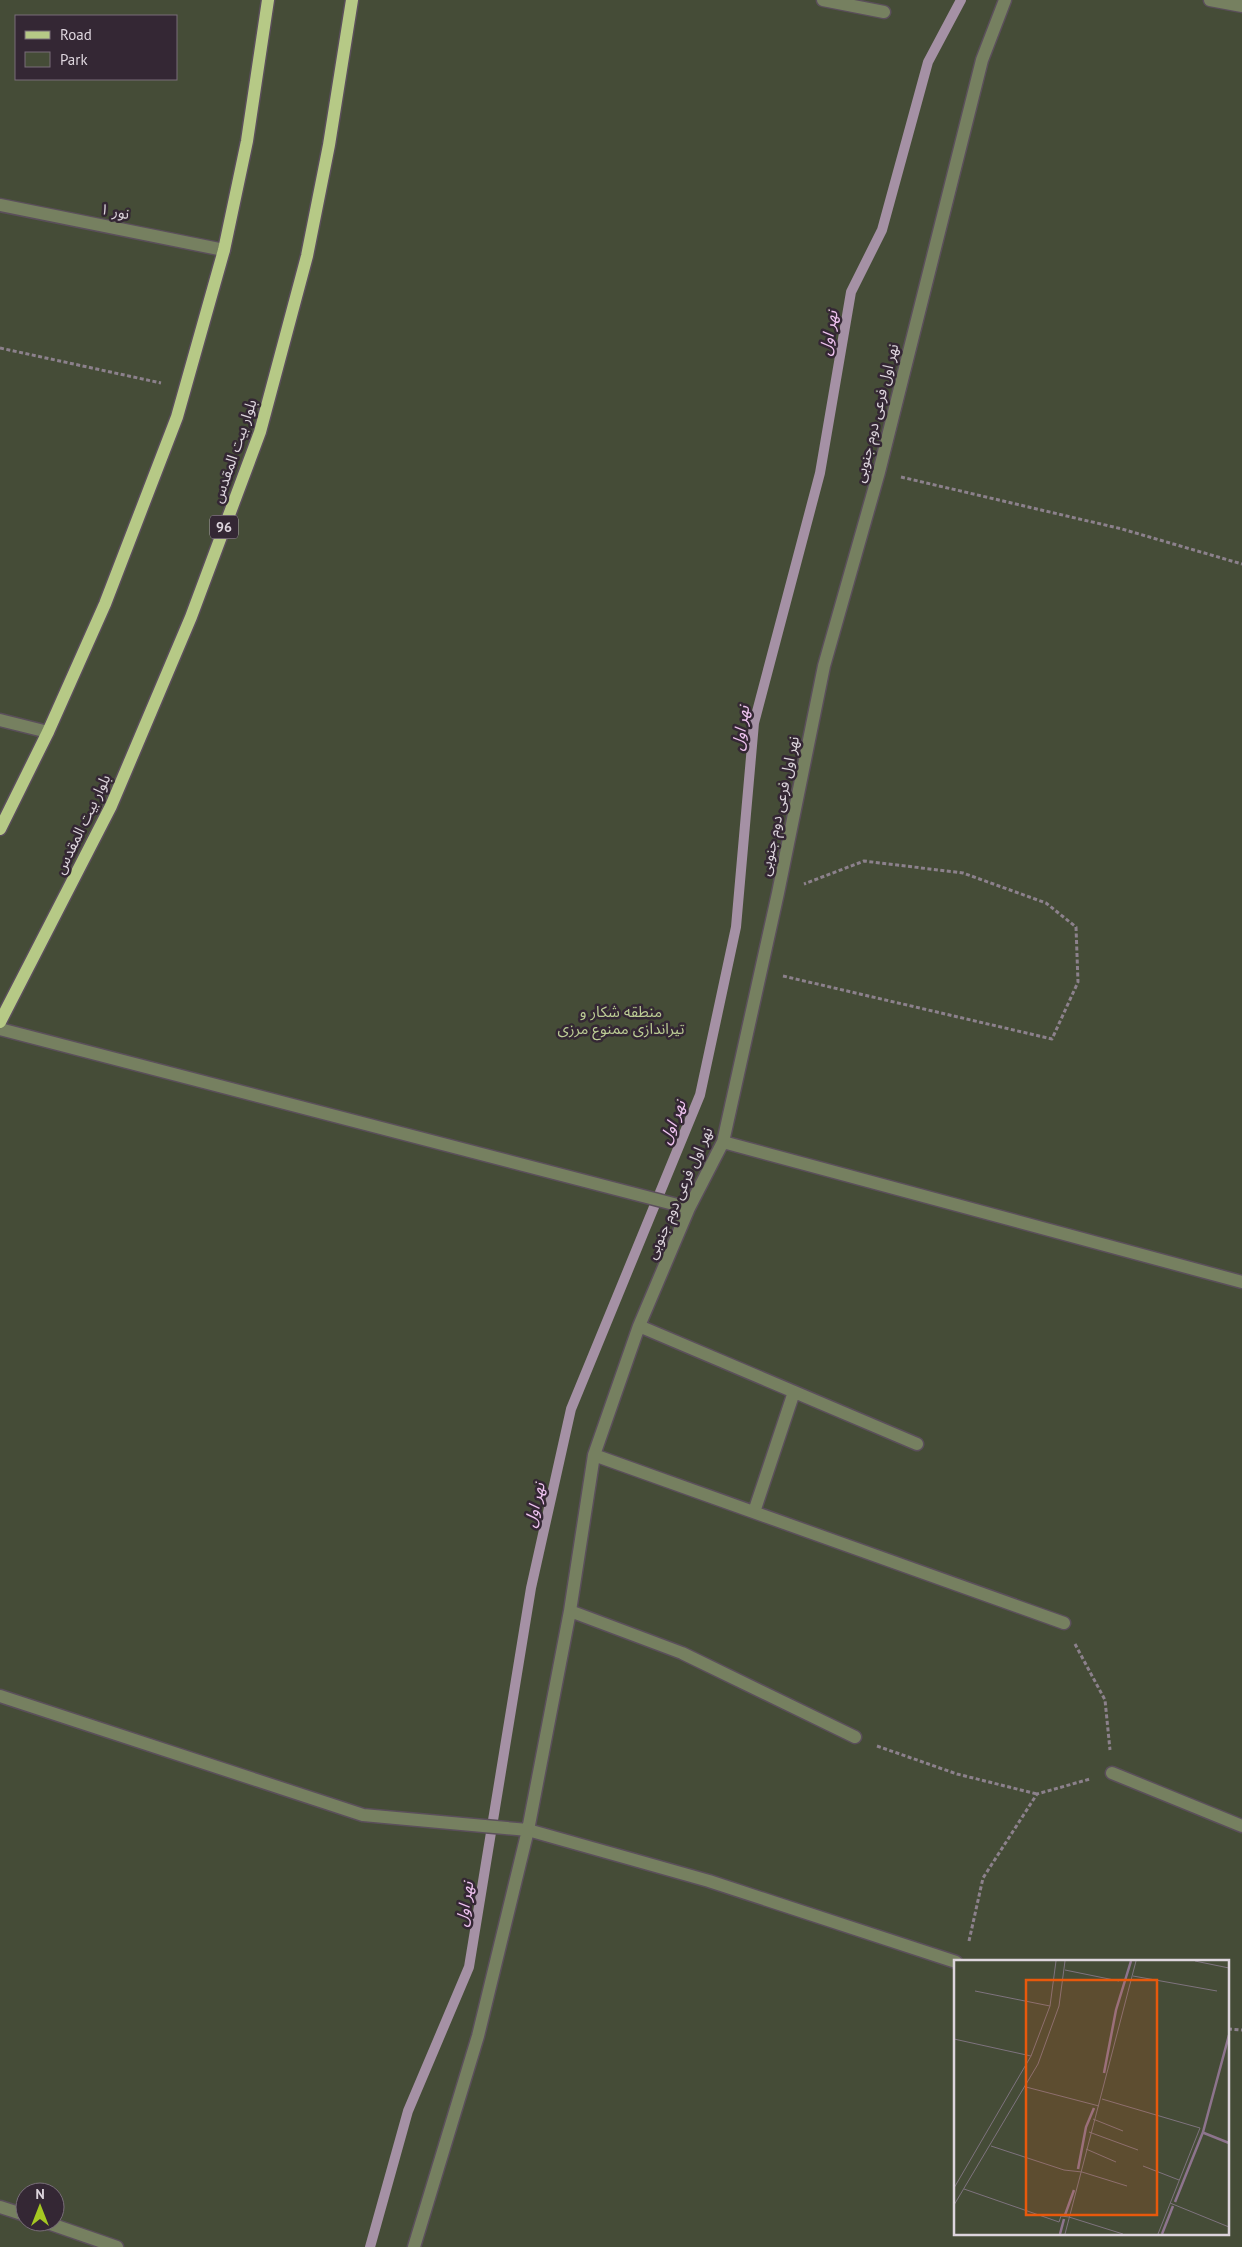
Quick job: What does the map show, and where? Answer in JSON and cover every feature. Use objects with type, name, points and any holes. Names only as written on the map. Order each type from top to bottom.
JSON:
[{"type":"main road","points":[[0,828],[48,732],[105,604],[177,417],[224,250],[247,140],[268,0]]},
{"type":"main road","name":"بلوار بیت المقدس","points":[[0,1022],[111,806],[191,617],[260,432],[308,256],[329,145],[352,0]]},
{"type":"street","points":[[823,0],[884,12]]},
{"type":"street","name":"نهر اول فرعی دوم جنوبی","points":[[414,2247],[478,2036],[528,1830],[570,1611],[594,1455],[639,1326],[689,1208],[723,1142],[778,893],[824,666],[879,472],[982,60],[1005,0]]},
{"type":"street","points":[[1210,0],[1242,6]]},
{"type":"street","name":"نور ۱","points":[[0,205],[224,250]]},
{"type":"street","points":[[0,720],[48,732]]},
{"type":"street","points":[[0,1029],[689,1208]]},
{"type":"street","points":[[723,1142],[1242,1282]]},
{"type":"street","points":[[639,1326],[917,1444]]},
{"type":"street","points":[[754,1512],[794,1392]]},
{"type":"street","points":[[594,1455],[1064,1623]]},
{"type":"street","points":[[570,1611],[682,1652],[855,1737]]},
{"type":"street","points":[[0,1696],[363,1815],[528,1830],[709,1881],[954,1961]]},
{"type":"street","points":[[1112,1773],[1242,1826]]},
{"type":"street","points":[[0,2206],[15,2211]]},
{"type":"street","points":[[65,2229],[117,2247]]},
{"type":"path","points":[[0,348],[185,388]]},
{"type":"path","points":[[879,472],[1122,529],[1242,564]]},
{"type":"path","points":[[760,971],[1052,1038],[1078,982],[1076,927],[1046,903],[963,873],[864,861],[778,893]]},
{"type":"path","points":[[855,1737],[957,1774],[1037,1794],[1112,1773],[1105,1700],[1064,1623]]},
{"type":"path","points":[[969,1942],[983,1878],[1037,1794]]},
{"type":"green space","name":"منطقه شکار و تیراندازی ممنوع مرزی","points":[[0,0],[1242,0],[1242,2247],[0,2247]]},
{"type":"waterway","name":"نهر اول","points":[[370,2247],[408,2111],[469,1967],[531,1588],[571,1409],[700,1095],[736,927],[754,723],[820,473],[851,292],[882,230],[928,62],[961,0]]}]
